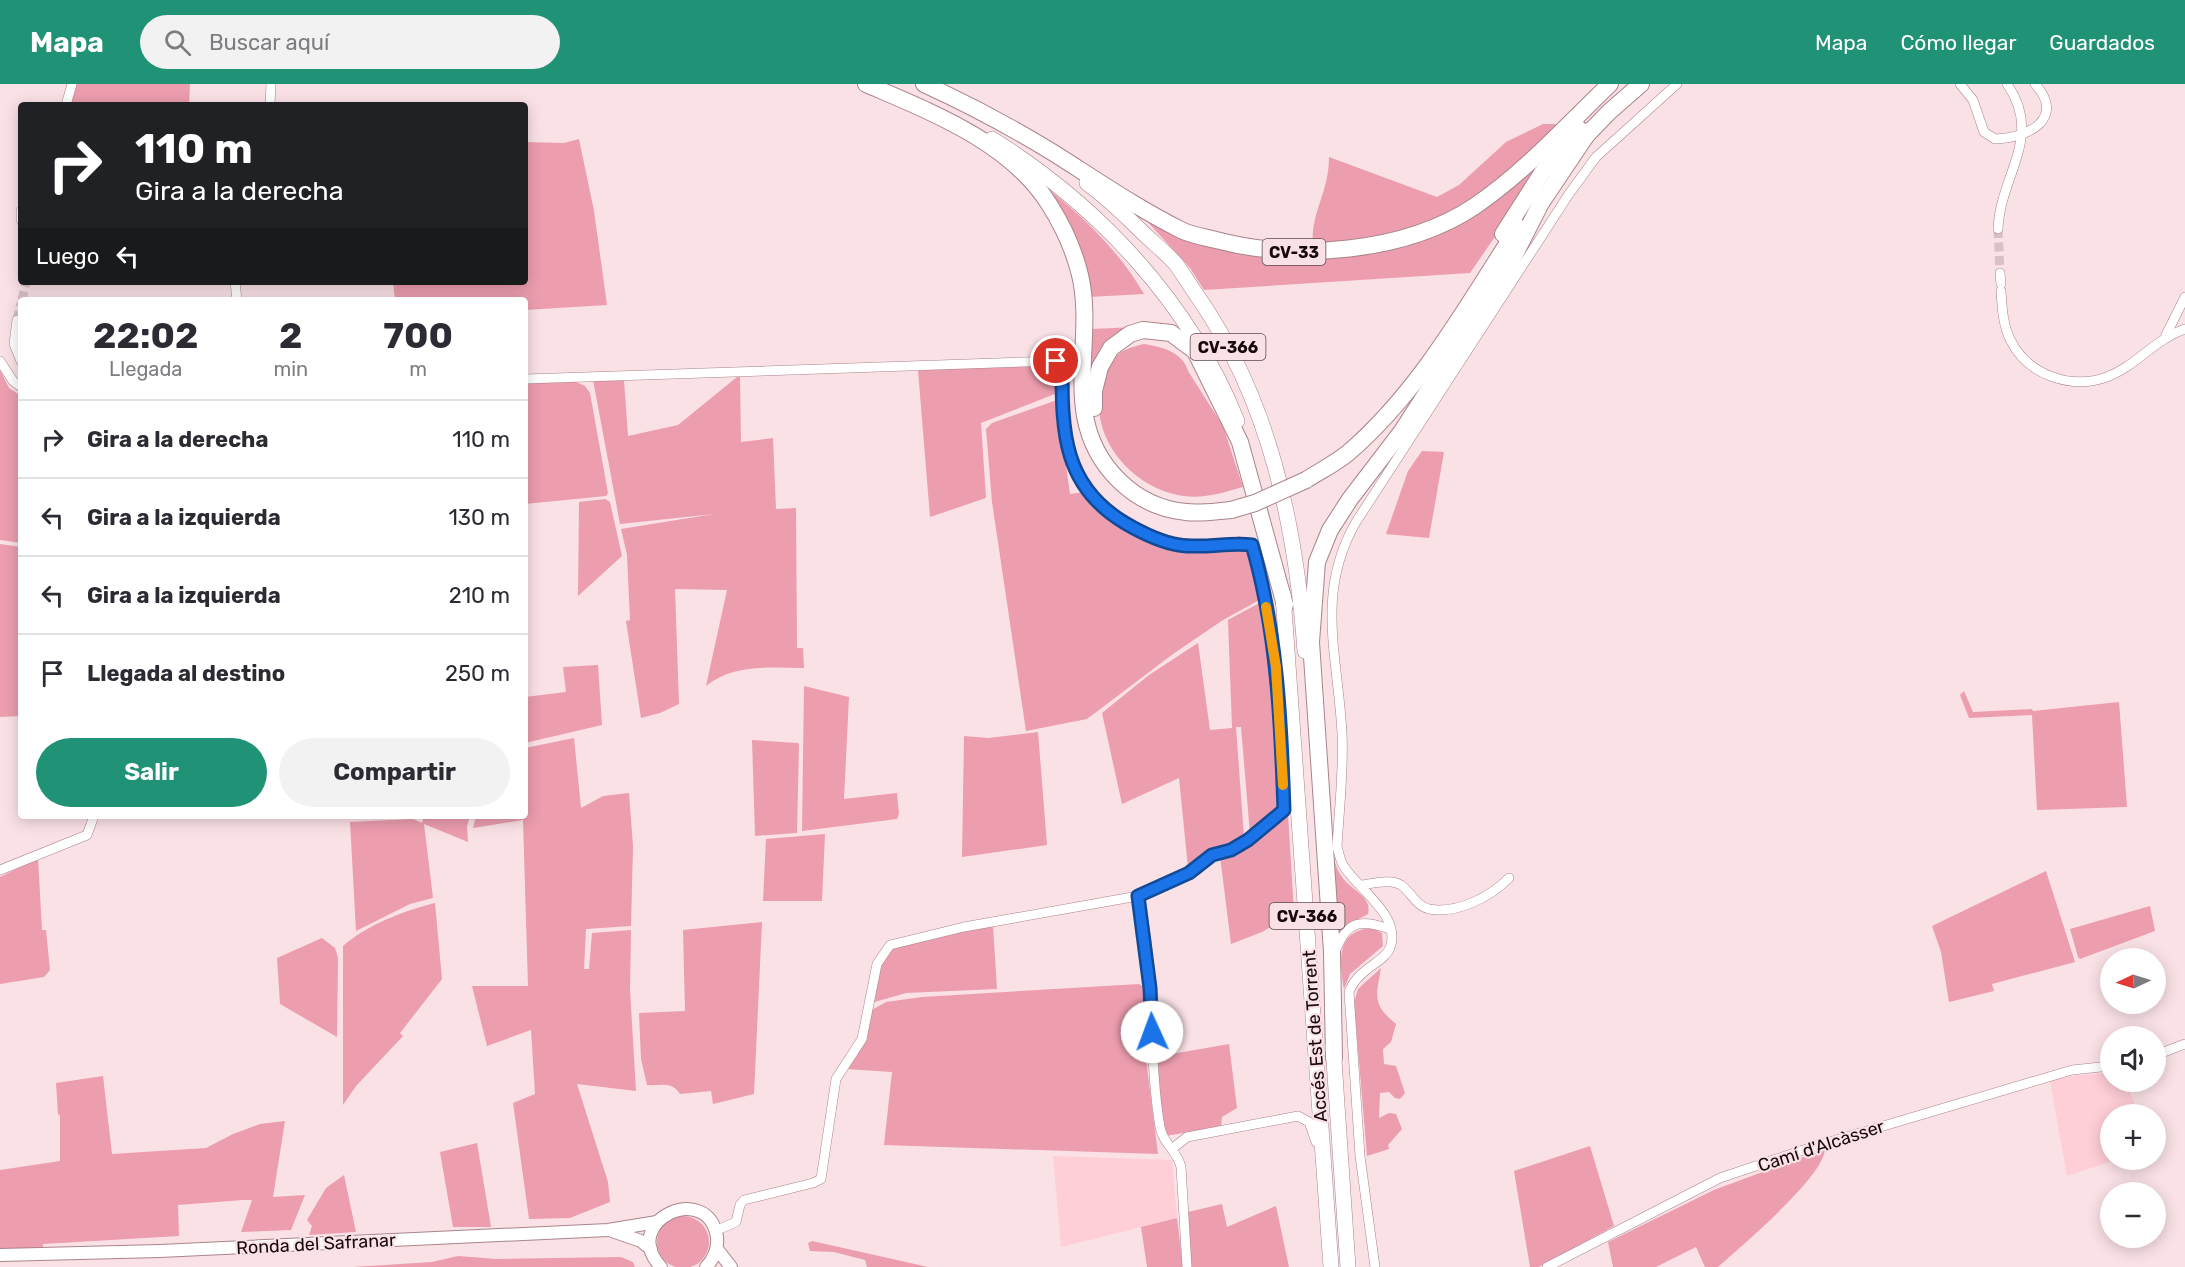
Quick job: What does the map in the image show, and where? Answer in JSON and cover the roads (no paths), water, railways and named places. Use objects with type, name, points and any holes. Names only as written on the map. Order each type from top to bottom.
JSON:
[{"type":"highway","points":[[866,84],[972,135],[1021,169],[1048,203],[1068,240],[1080,276],[1085,331],[1085,417],[1096,450],[1121,485],[1151,503],[1185,512],[1255,503],[1354,448],[1384,420],[1425,370],[1553,174],[1590,130],[1641,84]]},
{"type":"highway","name":"CV-33","points":[[924,84],[962,101],[1052,152],[1114,193],[1184,231],[1242,247],[1301,253],[1360,248],[1424,231],[1473,207],[1523,170],[1610,84]]},
{"type":"highway","points":[[1305,476],[1340,448],[1382,408],[1415,366],[1542,173],[1577,129],[1620,84]]},
{"type":"highway","points":[[1334,1058],[1332,960],[1311,642],[1317,562],[1330,530],[1345,506],[1402,431],[1511,262],[1541,203],[1590,130]]},
{"type":"highway","points":[[1230,505],[1182,502],[1154,495],[1129,480],[1103,446],[1095,416],[1094,391],[1105,358],[1119,340],[1143,330],[1155,330],[1171,333],[1195,351],[1240,442],[1285,605]]},
{"type":"main road","name":"Accés Est de Torrent","points":[[875,84],[911,96],[976,128],[1032,164],[1094,214],[1149,275],[1199,343],[1228,397],[1251,456],[1272,530],[1285,605],[1331,1267]]},
{"type":"main road","name":"Accés Est de Torrent","points":[[962,101],[1104,195],[1175,264],[1219,328],[1250,391],[1271,450],[1290,526],[1302,602],[1348,1267]]},
{"type":"street","points":[[67,102],[72,84]]},
{"type":"street","points":[[270,102],[271,84]]},
{"type":"street","points":[[1375,1267],[1360,1156],[1349,992],[1360,973],[1389,950],[1392,938],[1390,928],[1374,900],[1343,865],[1337,847],[1342,736],[1331,601],[1340,553],[1356,522],[1569,194],[1596,157],[1677,84]]},
{"type":"street","points":[[1960,84],[1973,100],[1981,128],[1988,137],[2001,139],[2023,133],[2042,123],[2048,108],[2046,99],[2035,84]]},
{"type":"street","points":[[1998,230],[2001,202],[2021,149],[2023,133],[2018,104],[2007,84]]},
{"type":"street","points":[[2000,273],[2003,315],[2011,341],[2027,362],[2052,377],[2080,382],[2108,377],[2166,335],[2185,329]]},
{"type":"street","points":[[2166,335],[2185,297]]},
{"type":"street","points":[[17,320],[14,344],[18,354]]},
{"type":"street","points":[[0,361],[18,384]]},
{"type":"street","points":[[528,379],[1056,361],[1062,367],[1064,431],[1068,451],[1083,488],[1110,514],[1144,535],[1179,545],[1209,548],[1235,543],[1252,545],[1262,576],[1275,657],[1284,810],[1248,840],[1231,850],[1212,855],[1189,873],[1138,896],[964,927],[890,945],[877,964],[866,1024],[858,1048],[836,1079],[821,1179],[744,1200],[740,1204],[736,1222],[716,1231],[717,1249],[706,1267]]},
{"type":"street","points":[[0,870],[87,835],[93,819]]},
{"type":"street","points":[[1360,885],[1386,882],[1400,885],[1414,900],[1428,909],[1482,900],[1509,878]]},
{"type":"street","points":[[1138,896],[1150,988],[1152,1055],[1160,1126],[1162,1136],[1178,1155],[1181,1167],[1187,1267]]},
{"type":"street","points":[[1332,960],[1346,933],[1353,926],[1364,922],[1373,911],[1374,900]]},
{"type":"street","points":[[1364,922],[1390,928]]},
{"type":"street","points":[[2166,1051],[2185,1044]]},
{"type":"street","name":"Camí d'Alcàsser","points":[[1547,1267],[1720,1178],[1806,1149],[2072,1070],[2100,1067]]},
{"type":"street","points":[[1173,1148],[1187,1137],[1259,1122],[1298,1116],[1310,1122],[1316,1138],[1321,1191],[1329,1227]]},
{"type":"street","name":"Ronda del Safranar","points":[[0,1255],[24,1257],[608,1230],[657,1222],[673,1210],[691,1209],[706,1217],[716,1231]]},
{"type":"street","points":[[657,1222],[652,1230],[651,1249],[661,1267]]},
{"type":"street","name":"Ronda del Safranar","points":[[608,1230],[631,1237],[651,1249]]},
{"type":"street","points":[[717,1249],[731,1267]]},
{"type":"street","name":"Ronda del Safranar","points":[[0,1265],[24,1257]]},
{"type":"tunnel","points":[[1998,229],[2000,273]]},
{"type":"tunnel","points":[[23,297],[25,285]]},
{"type":"tunnel","points":[[17,320],[18,316]]}]
